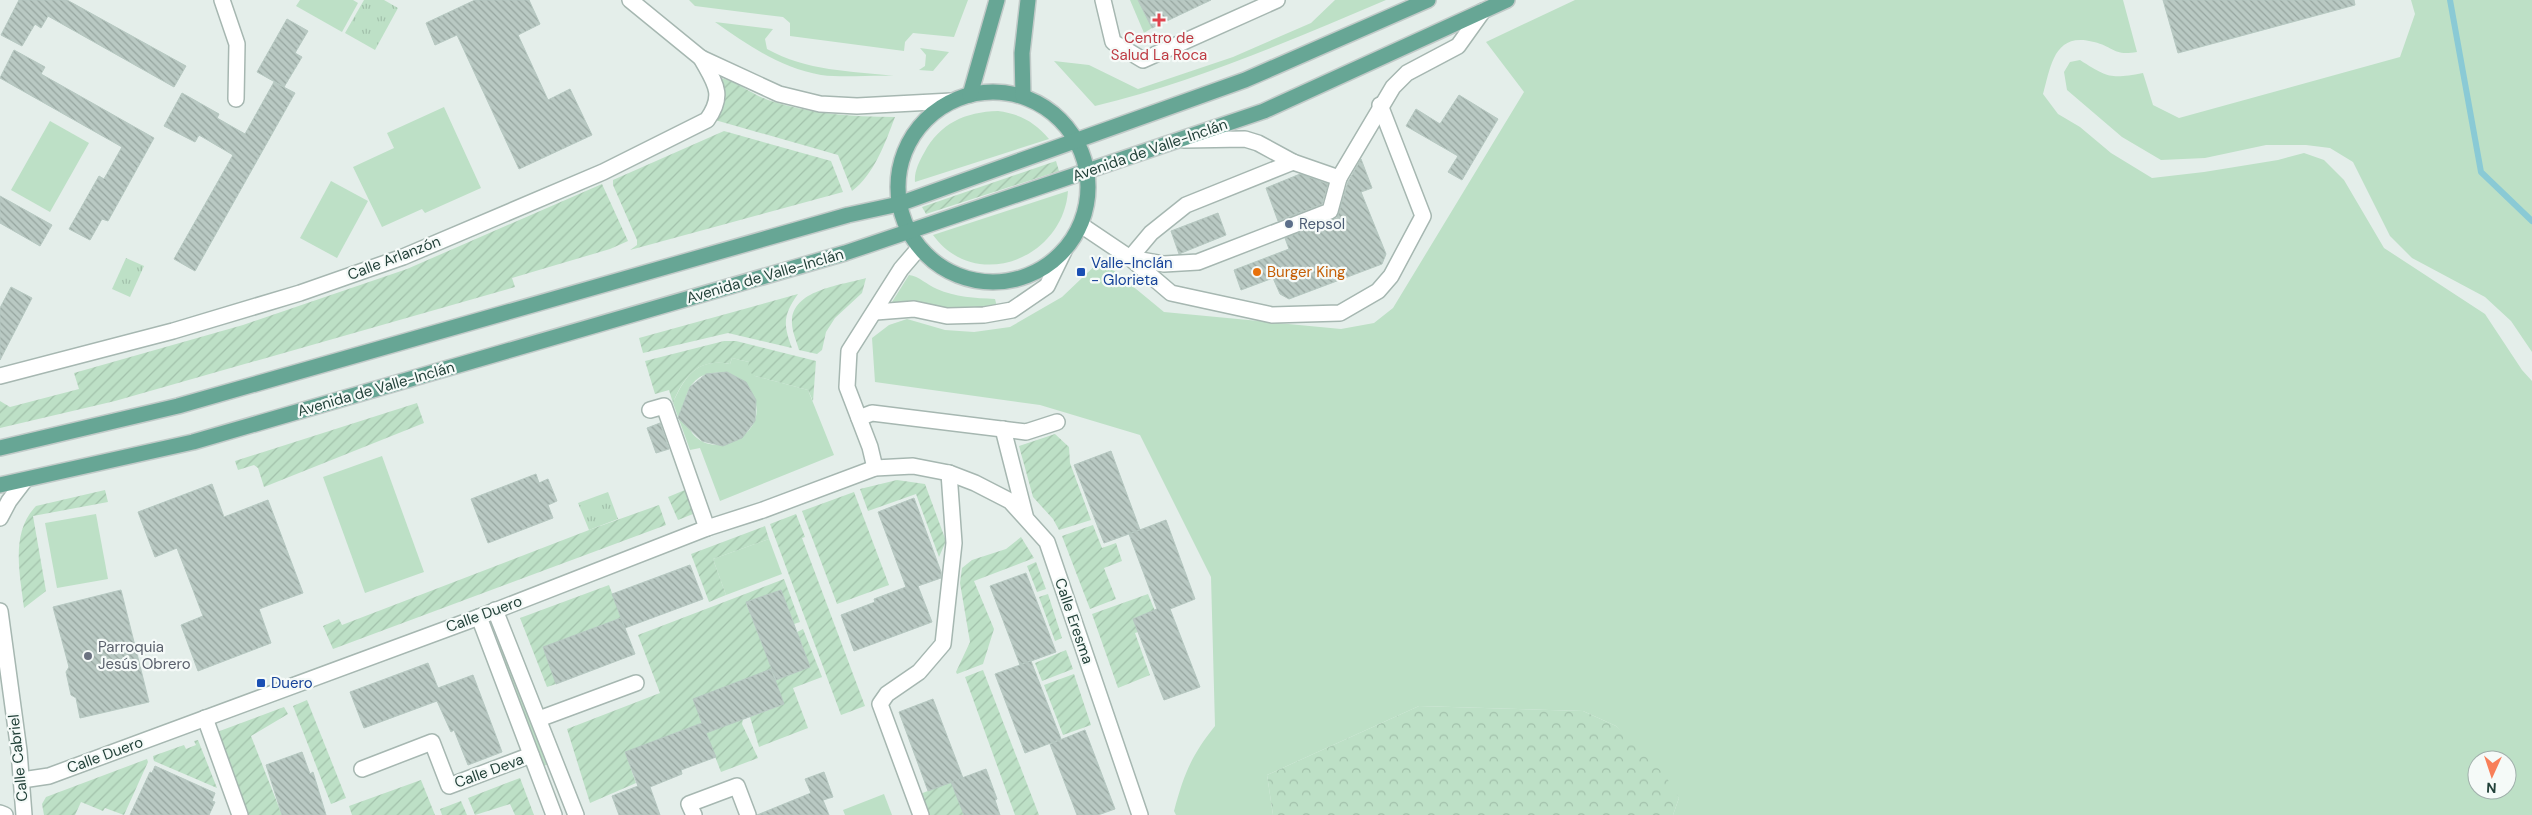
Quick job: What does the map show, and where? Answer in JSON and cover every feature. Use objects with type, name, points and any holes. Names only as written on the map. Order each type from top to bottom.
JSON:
[{"type":"main road","points":[[970,95],[998,0]]},
{"type":"main road","points":[[1023,96],[1022,53],[1028,0]]},
{"type":"main road","name":"Avenida de Valle-Inclán","points":[[0,448],[178,406],[848,215],[898,204],[1078,142],[1245,80],[1428,0]]},
{"type":"main road","name":"Avenida de Valle-Inclán","points":[[0,485],[193,442],[845,253],[1264,111],[1507,0]]},
{"type":"main road","points":[[997,92],[1023,96],[1055,113],[1078,142],[1088,171],[1089,190],[1086,208],[1081,226],[1064,251],[1038,271],[1007,281],[974,280],[944,269],[919,248],[908,231],[898,204],[897,180],[902,157],[912,135],[927,117],[952,101],[970,95],[997,92]]},
{"type":"street","points":[[222,0],[237,44],[236,99]]},
{"type":"street","points":[[630,0],[701,58],[779,94],[820,104],[856,106],[952,101]]},
{"type":"street","points":[[1103,0],[1112,42],[1142,60],[1277,0]]},
{"type":"street","points":[[1130,258],[1164,264],[1198,262],[1330,211],[1339,178],[1393,87],[1407,73],[1458,46],[1483,11]]},
{"type":"street","name":"Calle Arlanzón","points":[[0,376],[173,331],[300,293],[403,257],[603,172],[707,120],[715,109],[718,91],[701,58]]},
{"type":"street","points":[[1081,226],[1130,258],[1171,293],[1272,315],[1340,313],[1378,291],[1391,276],[1423,216],[1380,106]]},
{"type":"street","points":[[1180,140],[1245,139],[1258,143],[1293,162],[1339,178]]},
{"type":"street","points":[[1130,258],[1151,233],[1186,205],[1293,162]]},
{"type":"street","points":[[875,468],[860,418],[847,387],[849,351],[876,312],[901,269],[919,248]]},
{"type":"street","points":[[876,312],[914,309],[947,316],[984,315],[1012,310],[1046,286],[1064,251]]},
{"type":"street","points":[[650,410],[664,406],[707,528]]},
{"type":"street","points":[[860,418],[872,413],[1026,432],[1057,422]]},
{"type":"street","points":[[1003,430],[1025,516]]},
{"type":"street","name":"Calle Duero","points":[[22,780],[49,776],[479,617],[707,528],[762,510],[875,468],[913,466],[949,473]]},
{"type":"street","points":[[921,815],[880,704],[887,694],[919,672],[943,644],[954,544],[949,473]]},
{"type":"street","name":"Calle Eresma","points":[[949,473],[975,483],[1010,501],[1048,542],[1140,815]]},
{"type":"street","points":[[0,518],[9,501],[25,480]]},
{"type":"street","points":[[495,610],[576,815]]},
{"type":"street","name":"Calle Cabriel","points":[[0,611],[22,780],[24,815]]},
{"type":"street","name":"Calle Deva","points":[[479,617],[554,815]]},
{"type":"street","points":[[539,719],[636,683]]},
{"type":"street","points":[[205,718],[240,815]]},
{"type":"street","name":"Calle Deva","points":[[362,769],[432,742],[449,786],[531,755]]},
{"type":"street","points":[[694,815],[690,804],[737,786],[748,815]]},
{"type":"street","points":[[0,813],[5,815]]},
{"type":"green space","points":[[300,0],[353,0],[358,3],[342,32],[296,6]]},
{"type":"green space","points":[[364,0],[384,0],[398,8],[375,50],[345,33]]},
{"type":"green space","points":[[689,0],[968,0],[954,37],[913,33],[905,42],[904,51],[790,36],[790,23],[783,17],[695,6]]},
{"type":"green space","points":[[1130,0],[1138,0],[1152,28],[1144,33]]},
{"type":"green space","points":[[1335,0],[1386,0],[1243,59],[1170,85],[1095,106],[1054,61],[1089,65],[1138,89],[1233,57],[1311,23]]},
{"type":"green space","points":[[1575,0],[2123,0],[2137,52],[2118,52],[2101,44],[2081,40],[2062,46],[2052,62],[2043,94],[2058,114],[2080,127],[2111,153],[2152,178],[2278,160],[2304,153],[2324,160],[2344,180],[2384,248],[2485,314],[2522,370],[2532,381],[2532,815],[1673,815],[1679,798],[1616,726],[1583,711],[1419,706],[1267,775],[1273,815],[1176,815],[1174,811],[1189,766],[1215,726],[1211,577],[1140,435],[1040,405],[875,382],[872,338],[889,325],[907,319],[945,330],[974,332],[1010,327],[1062,297],[1103,258],[1107,265],[1164,312],[1341,329],[1374,323],[1393,308],[1524,92],[1486,42]]},
{"type":"green space","points":[[2411,0],[2532,0],[2532,352],[2511,321],[2485,297],[2412,258],[2390,236],[2353,162],[2330,148],[2306,145],[2266,145],[2205,158],[2161,160],[2122,137],[2067,90],[2064,72],[2070,62],[2080,60],[2110,76],[2143,73],[2153,105],[2179,118],[2400,57],[2415,14]]},
{"type":"green space","points":[[715,22],[773,29],[765,39],[767,49],[797,62],[829,69],[894,76],[830,76],[806,72],[765,54]]},
{"type":"green space","points":[[920,48],[949,52],[933,71],[919,70],[925,66],[926,55]]},
{"type":"green space","points":[[719,78],[730,81],[768,100],[799,109],[847,115],[895,117],[873,167],[852,191],[838,155],[715,120]]},
{"type":"green space","points":[[444,107],[481,188],[425,213],[422,209],[382,227],[353,167],[394,148],[387,133]]},
{"type":"green space","points":[[998,111],[1013,114],[1033,123],[1049,139],[915,182],[916,171],[924,153],[930,143],[946,127],[964,117]]},
{"type":"green space","points":[[50,121],[89,143],[50,212],[11,190]]},
{"type":"green space","points":[[724,131],[831,161],[843,192],[630,250],[637,245],[637,240],[613,185],[613,180]]},
{"type":"green space","points":[[1056,161],[1059,171],[926,214],[922,207]]},
{"type":"green space","points":[[331,181],[368,201],[337,258],[300,238]]},
{"type":"green space","points":[[602,184],[628,241],[610,249],[512,278],[515,287],[115,401],[0,428],[0,401],[10,407],[79,389],[74,373],[243,325],[407,269]]},
{"type":"green space","points":[[1068,191],[1062,215],[1051,235],[1034,250],[1014,260],[993,264],[971,262],[951,253],[933,235]]},
{"type":"green space","points":[[126,258],[144,266],[130,297],[112,289]]},
{"type":"green space","points":[[909,275],[951,294],[995,299],[997,307],[961,311],[904,302],[895,305],[892,302]]},
{"type":"green space","points":[[866,278],[862,293],[835,318],[826,332],[822,350],[817,354],[799,350],[793,331],[792,319],[795,309],[802,301],[821,290]]},
{"type":"green space","points":[[798,294],[789,308],[786,320],[787,332],[792,348],[728,333],[643,353],[639,338]]},
{"type":"green space","points":[[724,341],[736,341],[816,361],[813,401],[808,390],[755,376],[747,370],[749,362],[732,358],[730,364],[709,364],[694,371],[687,377],[673,403],[669,390],[655,394],[645,361]]},
{"type":"green space","points":[[732,358],[749,362],[755,376],[808,390],[834,455],[720,501],[700,448],[690,450],[673,403],[682,385],[694,371],[709,364],[730,364]],"holes":[[[727,372],[744,381],[750,389],[757,409],[754,423],[745,434],[733,442],[719,445],[706,443],[694,435],[686,420],[685,399],[695,380],[701,376]]]},
{"type":"green space","points":[[417,403],[424,423],[264,487],[258,468],[254,465],[238,470],[235,461]]},
{"type":"green space","points":[[1055,434],[1069,447],[1070,463],[1091,520],[1059,530],[1053,519],[1033,497],[1019,446]]},
{"type":"green space","points":[[382,456],[424,572],[365,593],[323,477]]},
{"type":"green space","points":[[897,480],[925,484],[946,541],[939,557],[916,494],[868,511],[860,489]]},
{"type":"green space","points":[[105,490],[108,502],[33,516],[46,591],[24,608],[19,554],[20,541],[28,517],[36,506]]},
{"type":"green space","points":[[685,490],[693,514],[678,520],[668,497]]},
{"type":"green space","points":[[608,492],[618,519],[589,530],[578,503]]},
{"type":"green space","points":[[854,492],[889,585],[837,604],[802,511]]},
{"type":"green space","points":[[659,505],[666,525],[333,649],[323,626],[339,619],[342,625]]},
{"type":"green space","points":[[96,514],[108,579],[57,588],[45,523]]},
{"type":"green space","points":[[796,514],[805,537],[802,538],[865,706],[841,715],[770,524]]},
{"type":"green space","points":[[1093,525],[1102,548],[1116,543],[1122,561],[1104,568],[1116,599],[1090,609],[1062,536]]},
{"type":"green space","points":[[765,526],[769,539],[713,559],[726,595],[709,602],[691,554]]},
{"type":"green space","points":[[1021,537],[1034,558],[974,581],[994,629],[983,664],[957,674],[956,672],[970,642],[960,583],[962,568],[972,560],[1006,549]]},
{"type":"green space","points":[[769,539],[782,574],[726,595],[713,559]]},
{"type":"green space","points":[[1036,562],[1046,589],[1037,592],[1027,566]]},
{"type":"green space","points":[[784,579],[800,622],[794,624],[781,590],[746,603],[772,669],[694,699],[702,723],[672,734],[673,737],[625,752],[636,783],[590,803],[567,729],[660,693],[638,635]]},
{"type":"green space","points":[[609,585],[621,618],[543,647],[556,684],[547,687],[520,618]]},
{"type":"green space","points":[[1048,594],[1062,638],[1055,641],[1039,597]]},
{"type":"green space","points":[[1148,594],[1155,611],[1133,619],[1138,632],[1135,633],[1150,675],[1118,688],[1092,614]]},
{"type":"green space","points":[[803,629],[822,677],[793,688],[808,728],[759,747],[750,717],[784,704],[775,680],[810,667],[797,632]]},
{"type":"green space","points":[[502,642],[549,764],[543,766],[497,644]]},
{"type":"green space","points":[[1066,650],[1073,669],[1042,681],[1035,663]]},
{"type":"green space","points":[[983,670],[1039,815],[1015,815],[965,677]]},
{"type":"green space","points":[[1074,674],[1091,725],[1063,735],[1044,685]]},
{"type":"green space","points":[[307,700],[346,798],[331,804],[293,706]]},
{"type":"green space","points":[[1419,706],[1583,711],[1616,726],[1665,775],[1679,798],[1673,815],[1273,815],[1267,775]]},
{"type":"green space","points":[[284,707],[288,714],[251,736],[282,815],[247,815],[217,732]]},
{"type":"green space","points":[[743,719],[742,724],[758,758],[721,772],[706,733]]},
{"type":"green space","points":[[198,740],[217,788],[154,761],[153,756],[184,745],[186,749],[196,745],[194,741]]},
{"type":"green space","points":[[147,759],[148,762],[124,815],[105,808],[103,811],[81,802],[75,815],[44,815],[42,804],[46,797]]},
{"type":"green space","points":[[520,778],[534,815],[515,815],[510,804],[475,815],[468,798]]},
{"type":"green space","points":[[421,780],[435,815],[352,815],[349,806]]},
{"type":"green space","points":[[951,782],[964,815],[928,815],[920,794]]},
{"type":"green space","points":[[884,794],[892,815],[845,815],[843,810]]},
{"type":"green space","points":[[461,801],[467,815],[442,815],[440,809]]},
{"type":"building","points":[[19,0],[67,0],[186,66],[174,87],[48,16],[41,28],[35,24],[22,46],[1,35]]},
{"type":"building","points":[[475,0],[529,0],[540,24],[518,35],[548,100],[570,89],[592,135],[519,169],[457,35],[435,45],[426,23]]},
{"type":"building","name":"Centro de Salud La Roca","points":[[1138,0],[1211,0],[1152,28]]},
{"type":"building","points":[[2163,0],[2354,0],[2355,5],[2178,53]]},
{"type":"building","points":[[287,19],[308,31],[295,53],[302,57],[284,87],[257,72]]},
{"type":"building","points":[[14,50],[45,67],[41,74],[154,138],[108,221],[102,219],[90,240],[69,229],[99,176],[104,179],[122,147],[0,78]]},
{"type":"building","points":[[274,82],[295,93],[195,271],[174,259],[233,155],[199,135],[195,142],[164,126],[182,93],[219,114],[217,118],[245,134]]},
{"type":"building","points":[[1459,95],[1498,119],[1462,180],[1448,172],[1458,156],[1406,126],[1416,109],[1440,124]]},
{"type":"building","points":[[1361,159],[1372,188],[1361,192],[1386,254],[1382,264],[1289,299],[1280,294],[1273,278],[1241,290],[1234,270],[1289,249],[1285,238],[1337,218],[1348,182]]},
{"type":"building","points":[[1300,174],[1328,184],[1322,204],[1278,221],[1266,188]]},
{"type":"building","points":[[0,196],[52,225],[40,246],[0,223]]},
{"type":"building","points":[[1218,213],[1226,235],[1179,254],[1171,231]]},
{"type":"building","points":[[11,287],[32,298],[0,360],[0,308]]},
{"type":"building","points":[[727,372],[746,382],[756,400],[755,421],[742,438],[723,446],[702,441],[678,418],[690,387],[706,374]]},
{"type":"building","points":[[660,423],[669,449],[656,453],[647,428]]},
{"type":"building","points":[[1111,451],[1140,530],[1104,543],[1074,465]]},
{"type":"building","points":[[536,474],[539,483],[548,479],[557,501],[548,505],[553,518],[488,543],[471,499]]},
{"type":"building","points":[[212,484],[224,517],[268,500],[303,593],[259,609],[271,643],[198,671],[181,625],[203,616],[177,548],[155,557],[138,512]]},
{"type":"building","points":[[914,498],[941,572],[941,578],[918,586],[932,622],[854,651],[841,615],[875,602],[874,599],[906,587],[878,512]]},
{"type":"building","points":[[1166,520],[1195,599],[1170,609],[1200,687],[1164,700],[1133,619],[1157,609],[1129,534]]},
{"type":"building","points":[[690,565],[703,599],[625,628],[612,594]]},
{"type":"building","points":[[1026,573],[1056,652],[1020,665],[990,586]]},
{"type":"building","points":[[121,590],[149,702],[80,718],[76,698],[71,695],[66,672],[69,667],[53,607]]},
{"type":"building","points":[[781,590],[810,667],[776,680],[746,602]]},
{"type":"building","points":[[621,618],[635,654],[556,684],[543,647]]},
{"type":"building","points":[[1031,661],[1061,739],[1025,753],[995,674]]},
{"type":"building","points":[[428,663],[438,688],[473,675],[502,752],[468,765],[454,730],[451,732],[437,701],[364,728],[350,692]]},
{"type":"building","points":[[771,669],[784,704],[706,733],[716,757],[681,770],[682,774],[650,787],[660,815],[619,815],[612,796],[638,786],[625,752],[702,723],[693,699]]},
{"type":"building","points":[[933,699],[963,778],[928,791],[899,712]]},
{"type":"building","points":[[1085,730],[1115,809],[1098,815],[1077,815],[1050,744]]},
{"type":"building","points":[[302,752],[310,774],[313,772],[326,815],[282,815],[266,765]]},
{"type":"building","points":[[155,766],[215,793],[212,801],[215,802],[209,815],[130,815],[150,772],[152,773]]},
{"type":"building","points":[[986,769],[997,799],[995,800],[1000,815],[964,815],[951,782]]},
{"type":"building","points":[[824,772],[833,797],[823,800],[829,815],[757,815],[811,793],[805,779]]},
{"type":"waterway","points":[[2450,0],[2481,172],[2532,221]]},
{"type":"place","name":"Centro de Salud La Roca","points":[[1159,20]]},
{"type":"place","name":"Repsol","points":[[1289,224]]},
{"type":"place","name":"Valle-Inclán - Glorieta","points":[[1081,272]]},
{"type":"place","name":"Burger King","points":[[1257,272]]},
{"type":"place","name":"Parroquia Jesús Obrero","points":[[88,656]]},
{"type":"place","name":"Duero","points":[[261,683]]}]
